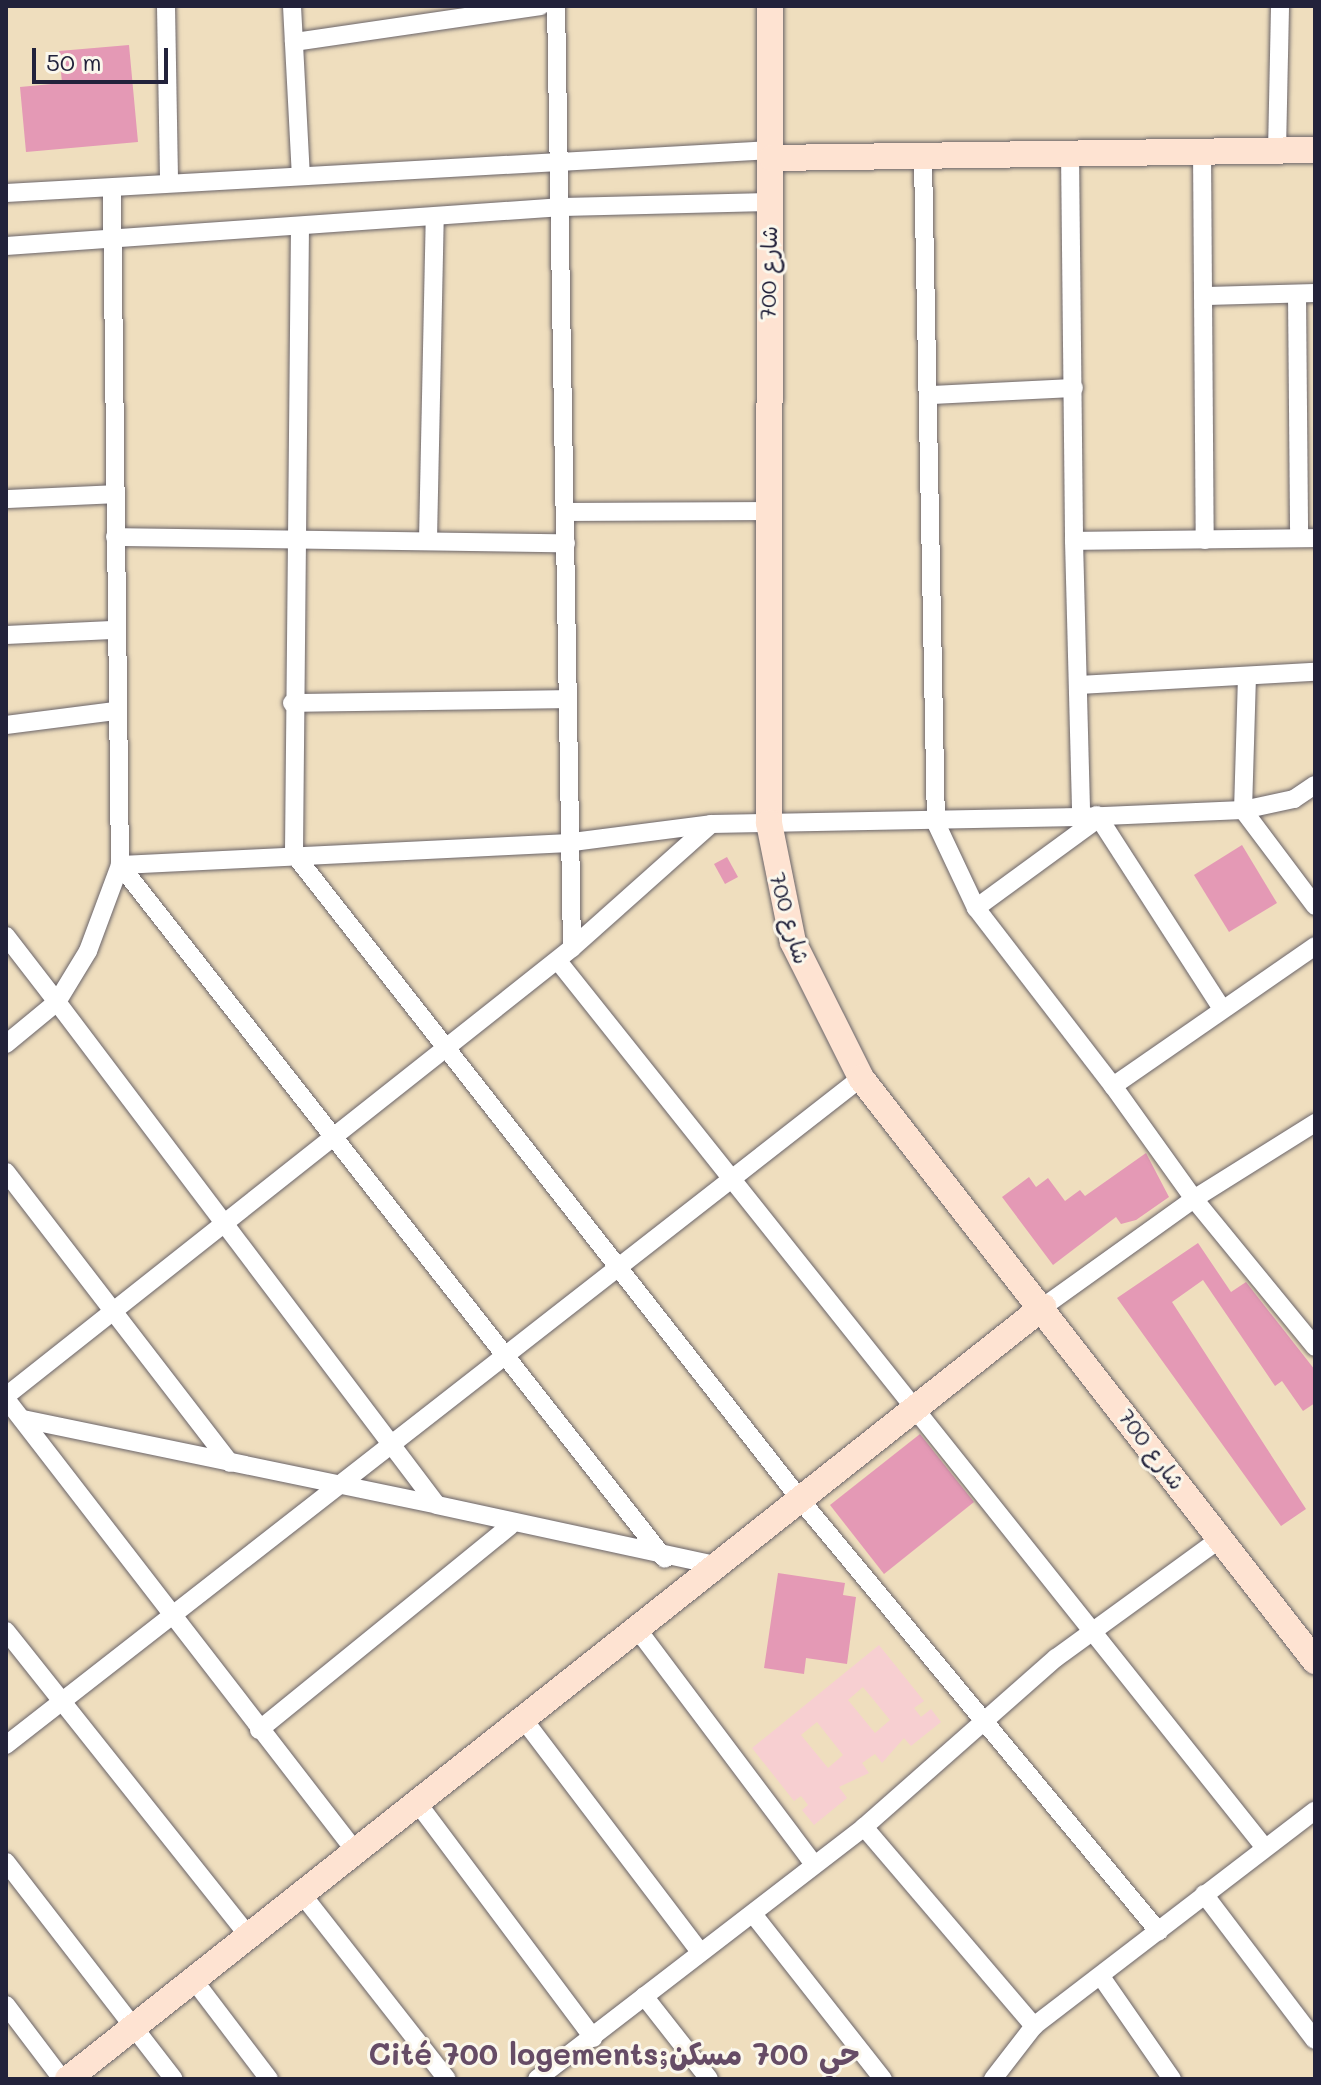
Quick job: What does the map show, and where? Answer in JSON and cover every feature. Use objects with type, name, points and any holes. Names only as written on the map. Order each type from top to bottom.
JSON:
[{"type":"main road","name":"شارع 700","points":[[770,6],[772,154],[765,511],[769,823],[793,942],[861,1078],[1043,1307],[1315,1661]]},
{"type":"main road","points":[[772,154],[923,160],[1070,153],[1315,150]]},
{"type":"main road","points":[[65,2079],[193,1979],[246,1933],[419,1805],[715,1565],[803,1503],[917,1413],[1043,1307]]},
{"type":"street","points":[[166,6],[169,183]]},
{"type":"street","points":[[292,6],[301,175]]},
{"type":"street","points":[[294,42],[540,6]]},
{"type":"street","points":[[556,6],[568,512],[565,843],[572,948]]},
{"type":"street","points":[[1277,151],[1280,6]]},
{"type":"street","points":[[1202,151],[1207,296],[1205,540]]},
{"type":"street","points":[[1070,153],[1074,541],[1079,685],[1092,816],[1222,1009]]},
{"type":"street","points":[[6,193],[560,159],[772,154]]},
{"type":"street","points":[[923,160],[931,395],[936,823],[976,908],[1113,1086],[1194,1199],[1315,1347]]},
{"type":"street","points":[[6,1044],[57,1002],[88,951],[120,865],[112,630],[115,494],[112,188]]},
{"type":"street","points":[[6,246],[563,207],[769,202]]},
{"type":"street","points":[[428,540],[435,218]]},
{"type":"street","points":[[300,226],[293,535],[294,854],[803,1503],[981,1723],[1159,1932]]},
{"type":"street","points":[[1074,541],[1307,538],[1306,294],[1207,296]]},
{"type":"street","points":[[931,395],[1074,388]]},
{"type":"street","points":[[6,499],[115,494]]},
{"type":"street","points":[[568,512],[765,511]]},
{"type":"street","points":[[115,537],[293,535],[566,543]]},
{"type":"street","points":[[6,635],[112,630]]},
{"type":"street","points":[[1079,685],[1315,672]]},
{"type":"street","points":[[1247,676],[1243,810],[1315,906]]},
{"type":"street","points":[[292,703],[565,699]]},
{"type":"street","points":[[6,725],[115,711]]},
{"type":"street","points":[[120,865],[565,843],[711,824],[936,823],[1243,810],[1294,799],[1315,785]]},
{"type":"street","points":[[976,908],[1092,816]]},
{"type":"street","points":[[356,1852],[170,1618],[6,1398],[448,1052],[558,961],[711,824]]},
{"type":"street","points":[[120,865],[337,1137],[665,1559]]},
{"type":"street","points":[[6,936],[225,1229],[395,1442],[437,1505]]},
{"type":"street","points":[[1113,1086],[1315,946]]},
{"type":"street","points":[[558,961],[730,1182],[1095,1630],[1265,1848]]},
{"type":"street","points":[[6,1745],[64,1703],[336,1487],[509,1359],[861,1078]]},
{"type":"street","points":[[1043,1307],[1194,1199],[1312,1130]]},
{"type":"street","points":[[6,1172],[230,1463]]},
{"type":"street","points":[[23,1419],[336,1487],[437,1505],[510,1526],[665,1559],[715,1565]]},
{"type":"street","points":[[259,1730],[510,1526]]},
{"type":"street","points":[[537,2079],[753,1914],[813,1863],[864,1827],[981,1723],[1095,1630],[1220,1539]]},
{"type":"street","points":[[638,1630],[813,1863]]},
{"type":"street","points":[[6,1631],[246,1933]]},
{"type":"street","points":[[524,1720],[700,1952]]},
{"type":"street","points":[[419,1805],[593,2038]]},
{"type":"street","points":[[993,2079],[1034,2026],[1102,1978],[1204,1894],[1315,1810]]},
{"type":"street","points":[[864,1827],[1034,2026]]},
{"type":"street","points":[[6,1862],[174,2079]]},
{"type":"street","points":[[301,1893],[447,2079]]},
{"type":"street","points":[[1204,1894],[1315,2040]]},
{"type":"street","points":[[753,1914],[883,2079]]},
{"type":"street","points":[[1102,1978],[1172,2079]]},
{"type":"street","points":[[193,1979],[269,2079]]},
{"type":"street","points":[[644,1996],[709,2079]]},
{"type":"street","points":[[6,2005],[65,2079]]},
{"type":"shaded area","points":[[879,1645],[924,1701],[914,1708],[921,1717],[931,1709],[941,1722],[911,1746],[904,1738],[882,1763],[875,1754],[862,1763],[869,1773],[839,1787],[847,1798],[814,1825],[802,1810],[808,1805],[801,1796],[794,1801],[752,1748]],"holes":[[[863,1687],[890,1720],[875,1733],[848,1700]],[[817,1722],[843,1755],[828,1768],[801,1735]]]},
{"type":"building","points":[[129,45],[138,142],[26,152],[20,87],[62,83],[59,51]]},
{"type":"building","points":[[1242,845],[1277,903],[1229,932],[1194,875]]},
{"type":"building","points":[[727,857],[738,877],[725,884],[714,864]]},
{"type":"building","points":[[1146,1153],[1169,1197],[1136,1220],[1121,1224],[1116,1217],[1053,1265],[1002,1197],[1029,1177],[1036,1187],[1048,1178],[1065,1201],[1080,1190],[1085,1196]]},
{"type":"building","points":[[1198,1243],[1231,1292],[1246,1282],[1315,1370],[1315,1403],[1303,1411],[1282,1381],[1275,1386],[1203,1280],[1172,1302],[1306,1509],[1281,1526],[1117,1298]]},
{"type":"building","points":[[920,1434],[974,1502],[884,1574],[830,1505]]},
{"type":"building","points":[[778,1573],[845,1583],[843,1595],[856,1597],[847,1664],[806,1658],[804,1674],[764,1668]]},
{"type":"district","name":"Cité 700 logements;حي 700 مسكن","points":[[614,2053]]}]
